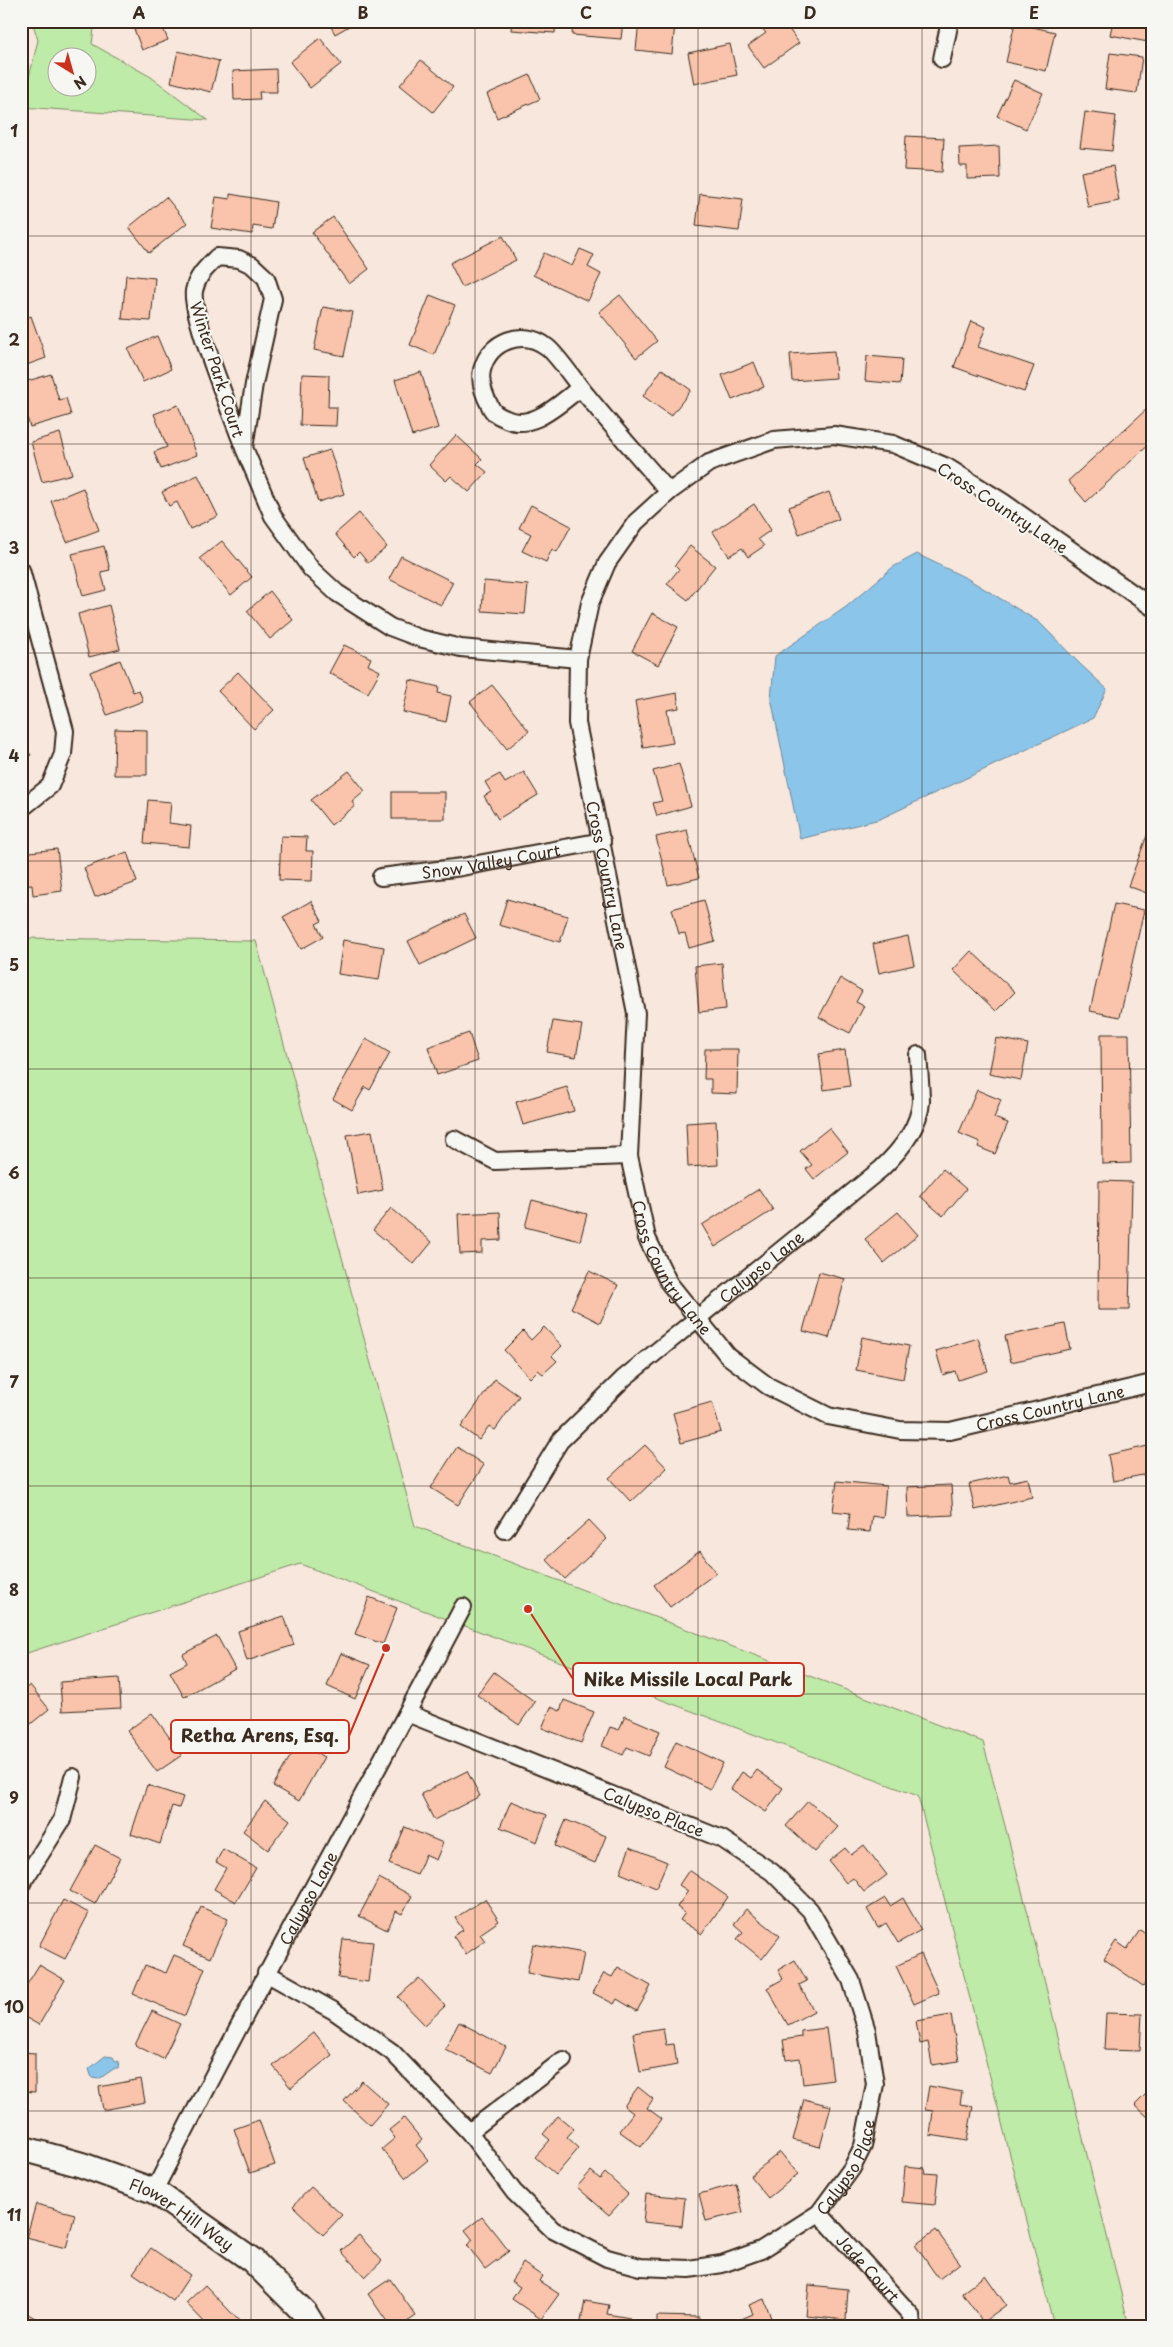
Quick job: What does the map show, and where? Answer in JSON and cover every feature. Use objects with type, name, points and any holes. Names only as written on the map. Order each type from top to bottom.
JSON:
[{"type":"street","points":[[942,59],[950,21]]},
{"type":"street","name":"Winter Park Court","points":[[244,448],[254,384],[273,299],[266,278],[252,265],[239,259],[217,257],[200,274],[194,293],[200,324],[244,448],[273,516],[311,569],[337,593],[382,623],[419,638],[461,648],[578,659]]},
{"type":"street","points":[[580,388],[546,414],[527,421],[508,421],[492,412],[482,392],[482,371],[490,351],[508,339],[527,338],[547,347],[670,492]]},
{"type":"street","name":"Cross Country Lane","points":[[1152,607],[995,497],[947,467],[893,444],[834,435],[774,440],[710,464],[670,492],[636,522],[607,563],[590,603],[578,659],[577,723],[636,1013],[630,1156],[647,1238],[669,1283],[728,1356],[768,1386],[828,1416],[900,1430],[950,1431],[1152,1383]]},
{"type":"street","points":[[21,570],[65,731],[63,754],[50,786],[21,809]]},
{"type":"street","name":"Snow Valley Court","points":[[380,877],[462,867],[602,841]]},
{"type":"street","name":"Calypso Lane","points":[[505,1530],[560,1441],[624,1378],[881,1169],[894,1156],[916,1122],[921,1103],[918,1055]]},
{"type":"street","points":[[454,1139],[495,1161],[630,1156]]},
{"type":"street","name":"Calypso Lane","points":[[154,2191],[266,1973],[463,1606]]},
{"type":"street","name":"Calypso Place","points":[[266,1973],[334,2011],[392,2052],[469,2132],[514,2192],[554,2230],[607,2258],[640,2267],[689,2269],[722,2264],[761,2250],[819,2213],[852,2168],[863,2146],[874,2084],[867,2031],[851,1980],[810,1910],[772,1872],[722,1839],[407,1713]]},
{"type":"street","points":[[21,1885],[62,1820],[73,1777]]},
{"type":"street","points":[[469,2132],[563,2060]]},
{"type":"street","name":"Flower Hill Way","points":[[21,2148],[82,2164],[154,2191],[252,2260],[305,2313],[313,2326]]},
{"type":"street","name":"Jade Court","points":[[819,2213],[911,2315],[912,2326]]},
{"type":"green space","points":[[32,21],[95,21],[92,44],[151,77],[208,120],[22,107],[38,40]]},
{"type":"green space","points":[[21,938],[256,941],[415,1526],[983,1742],[1027,1910],[1129,2326],[1054,2326],[918,1796],[300,1564],[21,1655]]},
{"type":"water","points":[[917,554],[968,579],[1039,622],[1107,689],[1093,718],[880,819],[800,839],[771,698],[775,656],[846,607],[893,567]]},
{"type":"water","points":[[105,2056],[113,2057],[116,2062],[119,2061],[118,2068],[115,2068],[99,2079],[92,2078],[89,2069]]},
{"type":"building","points":[[131,21],[160,21],[168,40],[142,50]]},
{"type":"building","points":[[328,21],[358,21],[335,34]]},
{"type":"building","points":[[512,21],[556,21],[555,33],[511,30]]},
{"type":"building","points":[[573,21],[623,21],[621,39],[572,35]]},
{"type":"building","points":[[639,21],[675,24],[672,54],[636,50]]},
{"type":"building","points":[[766,21],[783,21],[799,43],[764,68],[748,46],[766,33],[760,26]]},
{"type":"building","points":[[1113,21],[1151,21],[1148,42],[1110,35]]},
{"type":"building","points":[[1015,23],[1055,32],[1046,71],[1006,62]]},
{"type":"building","points":[[320,38],[341,64],[310,88],[290,62]]},
{"type":"building","points":[[730,44],[737,75],[694,84],[688,53]]},
{"type":"building","points":[[178,51],[219,61],[211,92],[171,82]]},
{"type":"building","points":[[1110,53],[1142,57],[1137,93],[1105,89]]},
{"type":"building","points":[[421,60],[453,87],[433,112],[400,85]]},
{"type":"building","points":[[276,69],[277,92],[259,92],[260,99],[234,100],[233,71]]},
{"type":"building","points":[[530,75],[540,99],[497,118],[487,94]]},
{"type":"building","points":[[1014,80],[1043,93],[1026,129],[997,116]]},
{"type":"building","points":[[1085,112],[1116,116],[1112,151],[1080,148]]},
{"type":"building","points":[[906,136],[944,138],[942,172],[904,170]]},
{"type":"building","points":[[999,146],[1000,178],[967,179],[967,166],[960,166],[959,148]]},
{"type":"building","points":[[1113,166],[1119,201],[1088,207],[1081,172]]},
{"type":"building","points":[[230,194],[276,202],[272,229],[253,226],[252,234],[211,228],[216,197],[230,199]]},
{"type":"building","points":[[700,194],[743,199],[739,231],[696,226]]},
{"type":"building","points":[[166,197],[187,223],[149,253],[129,227]]},
{"type":"building","points":[[333,217],[369,269],[349,284],[312,232]]},
{"type":"building","points":[[503,236],[516,260],[462,287],[450,263]]},
{"type":"building","points":[[580,249],[594,255],[588,267],[601,274],[588,301],[533,275],[544,253],[572,266]]},
{"type":"building","points":[[126,275],[155,278],[151,321],[122,319]]},
{"type":"building","points":[[430,295],[455,305],[434,355],[410,345]]},
{"type":"building","points":[[620,295],[657,341],[636,358],[599,312]]},
{"type":"building","points":[[323,307],[353,312],[344,356],[314,350]]},
{"type":"building","points":[[31,316],[46,358],[21,367],[21,320]]},
{"type":"building","points":[[971,321],[986,327],[978,347],[1034,366],[1024,392],[954,367]]},
{"type":"building","points":[[157,336],[171,369],[143,382],[128,349]]},
{"type":"building","points":[[834,351],[836,378],[792,381],[790,354]]},
{"type":"building","points":[[867,356],[902,359],[900,384],[865,381]]},
{"type":"building","points":[[754,362],[764,387],[732,400],[722,375]]},
{"type":"building","points":[[662,369],[691,390],[671,416],[643,396]]},
{"type":"building","points":[[421,372],[438,428],[412,436],[395,380]]},
{"type":"building","points":[[51,374],[59,400],[66,398],[71,415],[30,427],[21,396],[21,383]]},
{"type":"building","points":[[302,374],[329,375],[328,407],[337,407],[336,426],[300,425]]},
{"type":"building","points":[[178,405],[197,455],[161,469],[154,452],[167,447],[154,414]]},
{"type":"building","points":[[1149,407],[1152,410],[1152,442],[1086,502],[1068,481]]},
{"type":"building","points":[[60,433],[72,474],[42,482],[31,442]]},
{"type":"building","points":[[456,435],[482,459],[477,464],[487,472],[469,492],[451,476],[446,481],[429,465]]},
{"type":"building","points":[[330,450],[344,494],[318,502],[304,458]]},
{"type":"building","points":[[198,475],[218,516],[190,529],[177,502],[169,506],[162,492]]},
{"type":"building","points":[[83,488],[99,530],[67,542],[51,501]]},
{"type":"building","points":[[829,492],[839,519],[799,534],[789,507]]},
{"type":"building","points":[[754,504],[771,530],[758,539],[764,546],[748,557],[742,548],[729,556],[713,532]]},
{"type":"building","points":[[531,505],[571,526],[557,552],[552,549],[546,562],[522,551],[531,534],[519,528]]},
{"type":"building","points":[[359,513],[387,547],[368,563],[359,552],[354,557],[335,534]]},
{"type":"building","points":[[222,541],[252,577],[231,595],[200,558]]},
{"type":"building","points":[[104,546],[110,570],[101,572],[106,590],[83,596],[72,554]]},
{"type":"building","points":[[690,546],[715,566],[688,600],[667,584],[679,569],[675,565]]},
{"type":"building","points":[[401,556],[453,582],[441,605],[389,579]]},
{"type":"building","points":[[484,581],[528,585],[525,614],[482,611]]},
{"type":"building","points":[[270,591],[293,620],[270,639],[247,611]]},
{"type":"building","points":[[109,605],[120,649],[89,657],[78,614]]},
{"type":"building","points":[[652,613],[678,627],[658,665],[632,651]]},
{"type":"building","points":[[344,645],[371,658],[368,665],[380,671],[368,693],[329,673]]},
{"type":"building","points":[[120,660],[133,692],[139,690],[143,701],[107,715],[90,672]]},
{"type":"building","points":[[238,672],[274,710],[254,729],[218,691]]},
{"type":"building","points":[[410,680],[439,687],[438,693],[451,696],[446,722],[403,712]]},
{"type":"building","points":[[492,685],[529,731],[507,749],[470,702]]},
{"type":"building","points":[[677,693],[679,708],[667,710],[673,743],[643,748],[635,701]]},
{"type":"building","points":[[115,729],[147,730],[147,775],[114,775]]},
{"type":"building","points":[[21,742],[31,755],[21,762]]},
{"type":"building","points":[[679,764],[691,806],[657,816],[653,803],[662,801],[653,771]]},
{"type":"building","points":[[349,771],[365,791],[352,802],[355,806],[331,825],[311,800]]},
{"type":"building","points":[[524,772],[538,795],[498,819],[484,796],[491,792],[485,782],[500,774],[505,783]]},
{"type":"building","points":[[392,792],[445,792],[445,819],[392,819]]},
{"type":"building","points":[[148,800],[171,802],[169,823],[191,826],[189,847],[144,843]]},
{"type":"building","points":[[1152,822],[1152,895],[1128,886]]},
{"type":"building","points":[[687,830],[699,878],[668,885],[656,837]]},
{"type":"building","points":[[281,836],[307,837],[306,851],[313,851],[312,881],[279,880]]},
{"type":"building","points":[[57,849],[62,891],[33,895],[32,885],[21,886],[21,853]]},
{"type":"building","points":[[127,852],[137,882],[95,897],[84,868]]},
{"type":"building","points":[[507,899],[568,916],[560,942],[499,925]]},
{"type":"building","points":[[704,900],[715,941],[689,948],[685,933],[679,934],[672,909]]},
{"type":"building","points":[[311,901],[322,921],[316,924],[323,937],[301,949],[283,917]]},
{"type":"building","points":[[1114,904],[1144,910],[1120,1017],[1090,1011]]},
{"type":"building","points":[[464,914],[476,938],[420,965],[408,941]]},
{"type":"building","points":[[908,936],[914,965],[879,973],[873,944]]},
{"type":"building","points":[[343,940],[384,947],[379,980],[338,974]]},
{"type":"building","points":[[971,951],[1015,992],[996,1011],[953,970]]},
{"type":"building","points":[[722,963],[726,1009],[699,1012],[695,966]]},
{"type":"building","points":[[840,978],[862,991],[856,1002],[864,1006],[850,1033],[819,1017]]},
{"type":"building","points":[[553,1021],[582,1025],[576,1057],[547,1052]]},
{"type":"building","points":[[469,1033],[478,1061],[437,1075],[428,1047]]},
{"type":"building","points":[[1101,1034],[1129,1034],[1131,1163],[1102,1164]]},
{"type":"building","points":[[996,1038],[1028,1044],[1021,1080],[989,1074]]},
{"type":"building","points":[[366,1039],[390,1053],[370,1090],[365,1087],[352,1110],[333,1099]]},
{"type":"building","points":[[705,1049],[738,1049],[737,1094],[711,1093],[711,1079],[704,1079]]},
{"type":"building","points":[[845,1050],[850,1086],[824,1090],[819,1054]]},
{"type":"building","points":[[567,1087],[574,1111],[523,1125],[516,1102]]},
{"type":"building","points":[[977,1090],[1001,1100],[994,1118],[1008,1123],[995,1154],[978,1147],[980,1142],[959,1133]]},
{"type":"building","points":[[716,1121],[718,1165],[688,1167],[686,1123]]},
{"type":"building","points":[[829,1128],[848,1152],[814,1179],[806,1169],[812,1165],[800,1151]]},
{"type":"building","points":[[372,1131],[383,1190],[358,1195],[347,1135]]},
{"type":"building","points":[[943,1169],[966,1189],[943,1216],[920,1196]]},
{"type":"building","points":[[1099,1181],[1132,1182],[1129,1310],[1098,1310]]},
{"type":"building","points":[[759,1189],[773,1210],[715,1247],[702,1225]]},
{"type":"building","points":[[532,1200],[587,1214],[580,1241],[525,1227]]},
{"type":"building","points":[[391,1208],[432,1242],[414,1264],[373,1230]]},
{"type":"building","points":[[500,1212],[501,1240],[482,1241],[482,1253],[460,1254],[458,1214]]},
{"type":"building","points":[[898,1212],[918,1235],[884,1263],[865,1239]]},
{"type":"building","points":[[589,1271],[618,1285],[600,1323],[571,1308]]},
{"type":"building","points":[[819,1272],[845,1279],[829,1338],[803,1331]]},
{"type":"building","points":[[1065,1324],[1070,1349],[1011,1362],[1005,1336]]},
{"type":"building","points":[[544,1327],[562,1346],[552,1356],[557,1361],[543,1374],[538,1370],[530,1378],[504,1350],[523,1331],[531,1340]]},
{"type":"building","points":[[862,1337],[909,1346],[903,1379],[856,1370]]},
{"type":"building","points":[[978,1338],[988,1371],[958,1380],[955,1371],[943,1375],[936,1351]]},
{"type":"building","points":[[495,1379],[519,1396],[495,1430],[489,1426],[479,1440],[461,1427]]},
{"type":"building","points":[[712,1402],[721,1432],[681,1443],[673,1413]]},
{"type":"building","points":[[645,1445],[667,1468],[631,1502],[609,1478]]},
{"type":"building","points":[[1152,1445],[1152,1473],[1113,1481],[1108,1455]]},
{"type":"building","points":[[457,1447],[484,1465],[458,1505],[431,1488]]},
{"type":"building","points":[[1008,1475],[1010,1482],[1028,1478],[1032,1497],[975,1510],[969,1484]]},
{"type":"building","points":[[837,1481],[886,1486],[883,1518],[872,1516],[870,1532],[848,1530],[850,1513],[833,1511]]},
{"type":"building","points":[[951,1485],[953,1515],[908,1517],[907,1487]]},
{"type":"building","points":[[589,1520],[607,1539],[565,1579],[546,1559]]},
{"type":"building","points":[[700,1551],[716,1573],[670,1607],[654,1585]]},
{"type":"building","points":[[369,1597],[397,1608],[383,1644],[355,1634]]},
{"type":"building","points":[[284,1616],[294,1645],[247,1661],[238,1631]]},
{"type":"building","points":[[217,1636],[235,1669],[184,1697],[170,1672],[187,1663],[183,1654]]},
{"type":"building","points":[[341,1653],[370,1665],[355,1699],[327,1686]]},
{"type":"building","points":[[494,1672],[535,1702],[519,1725],[477,1695]]},
{"type":"building","points":[[119,1678],[121,1708],[62,1711],[60,1682]]},
{"type":"building","points":[[30,1685],[49,1709],[21,1732],[21,1692]]},
{"type":"building","points":[[564,1700],[594,1712],[581,1743],[542,1728],[551,1707],[560,1711]]},
{"type":"building","points":[[152,1713],[182,1755],[157,1772],[127,1731]]},
{"type":"building","points":[[625,1716],[660,1731],[649,1756],[627,1747],[623,1755],[602,1746],[610,1727],[619,1730]]},
{"type":"building","points":[[676,1741],[723,1763],[710,1789],[664,1767]]},
{"type":"building","points":[[298,1743],[324,1757],[299,1801],[273,1786]]},
{"type":"building","points":[[757,1770],[783,1788],[766,1812],[731,1789],[742,1772],[751,1778]]},
{"type":"building","points":[[467,1771],[480,1796],[434,1820],[421,1794]]},
{"type":"building","points":[[147,1785],[183,1797],[179,1808],[172,1806],[160,1844],[131,1834]]},
{"type":"building","points":[[265,1801],[290,1820],[268,1850],[243,1831]]},
{"type":"building","points":[[511,1801],[547,1815],[537,1842],[500,1827]]},
{"type":"building","points":[[808,1801],[838,1827],[815,1852],[786,1826]]},
{"type":"building","points":[[566,1820],[606,1836],[595,1863],[555,1846]]},
{"type":"building","points":[[405,1827],[443,1843],[436,1860],[425,1855],[417,1875],[389,1864]]},
{"type":"building","points":[[95,1845],[120,1858],[95,1904],[70,1891]]},
{"type":"building","points":[[864,1845],[887,1875],[864,1892],[853,1878],[846,1883],[829,1861],[845,1848],[851,1855]]},
{"type":"building","points":[[630,1847],[667,1862],[656,1888],[620,1873]]},
{"type":"building","points":[[223,1849],[256,1868],[236,1902],[214,1889],[226,1868],[216,1862]]},
{"type":"building","points":[[689,1870],[728,1897],[702,1934],[680,1920],[685,1913],[677,1907],[688,1891],[679,1885]]},
{"type":"building","points":[[379,1878],[412,1896],[402,1914],[396,1911],[387,1930],[359,1916]]},
{"type":"building","points":[[885,1898],[890,1906],[903,1898],[921,1930],[898,1943],[886,1923],[878,1928],[867,1909]]},
{"type":"building","points":[[485,1899],[499,1921],[480,1934],[485,1941],[466,1954],[453,1936],[463,1930],[455,1918]]},
{"type":"building","points":[[63,1900],[89,1913],[65,1959],[39,1946]]},
{"type":"building","points":[[201,1907],[228,1919],[210,1958],[183,1946]]},
{"type":"building","points":[[746,1909],[780,1936],[762,1959],[737,1939],[743,1932],[734,1924]]},
{"type":"building","points":[[1140,1930],[1152,1938],[1152,1974],[1143,1986],[1104,1959],[1116,1941],[1127,1949]]},
{"type":"building","points":[[343,1939],[373,1942],[368,1982],[338,1978]]},
{"type":"building","points":[[533,1944],[584,1953],[578,1982],[527,1973]]},
{"type":"building","points":[[921,1954],[939,1993],[914,2004],[896,1966]]},
{"type":"building","points":[[174,1955],[205,1968],[185,2016],[133,1994],[145,1965],[166,1973]]},
{"type":"building","points":[[795,1960],[807,1981],[799,1985],[814,2011],[788,2025],[767,1988],[783,1979],[778,1970]]},
{"type":"building","points":[[39,1965],[65,1980],[39,2025],[21,2015],[21,1994]]},
{"type":"building","points":[[618,1967],[651,1986],[637,2011],[617,1999],[614,2004],[593,1993],[604,1973],[612,1977]]},
{"type":"building","points":[[419,1978],[445,2006],[425,2025],[398,1997]]},
{"type":"building","points":[[152,2011],[180,2024],[163,2059],[135,2045]]},
{"type":"building","points":[[1106,2013],[1142,2014],[1140,2051],[1104,2050]]},
{"type":"building","points":[[951,2015],[959,2061],[932,2065],[928,2042],[920,2044],[916,2021]]},
{"type":"building","points":[[459,2022],[506,2047],[492,2073],[445,2049]]},
{"type":"building","points":[[663,2028],[666,2045],[674,2044],[677,2065],[640,2072],[633,2033]]},
{"type":"building","points":[[826,2028],[833,2080],[803,2084],[800,2058],[786,2060],[783,2040],[801,2037],[801,2031]]},
{"type":"building","points":[[314,2032],[332,2055],[291,2088],[273,2066]]},
{"type":"building","points":[[21,2052],[35,2053],[35,2092],[21,2091]]},
{"type":"building","points":[[1152,2074],[1152,2087],[1145,2081]]},
{"type":"building","points":[[141,2079],[145,2102],[103,2110],[99,2087]]},
{"type":"building","points":[[362,2081],[388,2104],[370,2125],[344,2101]]},
{"type":"building","points":[[929,2086],[962,2092],[960,2104],[973,2106],[967,2141],[930,2135],[933,2111],[925,2110]]},
{"type":"building","points":[[638,2087],[653,2099],[647,2108],[662,2119],[641,2147],[619,2131],[633,2113],[624,2106]]},
{"type":"building","points":[[1152,2088],[1152,2115],[1149,2118],[1135,2105]]},
{"type":"building","points":[[804,2099],[831,2106],[820,2147],[793,2140]]},
{"type":"building","points":[[558,2116],[574,2129],[567,2137],[579,2148],[556,2175],[535,2157],[550,2140],[543,2134]]},
{"type":"building","points":[[404,2118],[422,2140],[416,2145],[428,2160],[406,2178],[382,2149],[395,2138],[389,2130]]},
{"type":"building","points":[[259,2120],[275,2165],[250,2173],[234,2129]]},
{"type":"building","points":[[780,2152],[798,2174],[768,2198],[750,2176]]},
{"type":"building","points":[[905,2166],[925,2168],[924,2173],[938,2174],[935,2205],[902,2202]]},
{"type":"building","points":[[591,2171],[600,2179],[605,2173],[628,2194],[609,2215],[577,2187]]},
{"type":"building","points":[[736,2184],[743,2212],[706,2221],[699,2194]]},
{"type":"building","points":[[311,2187],[342,2215],[323,2235],[293,2206]]},
{"type":"building","points":[[646,2194],[685,2198],[682,2226],[643,2222]]},
{"type":"building","points":[[36,2204],[75,2214],[66,2248],[26,2238]]},
{"type":"building","points":[[482,2217],[509,2251],[485,2269],[467,2245],[473,2240],[465,2230]]},
{"type":"building","points":[[936,2230],[960,2263],[939,2279],[915,2245]]},
{"type":"building","points":[[359,2235],[382,2261],[365,2277],[341,2251]]},
{"type":"building","points":[[151,2248],[190,2275],[173,2301],[133,2273]]},
{"type":"building","points":[[523,2263],[542,2276],[539,2281],[559,2294],[541,2319],[512,2299],[520,2287],[511,2281]]},
{"type":"building","points":[[985,2275],[1006,2305],[983,2322],[962,2293]]},
{"type":"building","points":[[390,2279],[416,2316],[401,2326],[390,2326],[368,2294]]},
{"type":"building","points":[[205,2285],[242,2324],[240,2326],[208,2326],[186,2303]]},
{"type":"building","points":[[809,2285],[848,2289],[846,2320],[806,2316]]},
{"type":"building","points":[[764,2299],[774,2326],[733,2326],[732,2323],[753,2314],[749,2305]]},
{"type":"building","points":[[585,2301],[609,2305],[607,2314],[630,2318],[628,2326],[591,2326],[591,2323],[581,2321]]},
{"type":"building","points":[[21,2310],[49,2326],[21,2326]]},
{"type":"building","points":[[657,2316],[699,2317],[699,2326],[657,2326]]},
{"type":"place","name":"Nike Missile Local Park","points":[[528,1609]]},
{"type":"place","name":"Retha Arens, Esq.","points":[[386,1648]]}]
